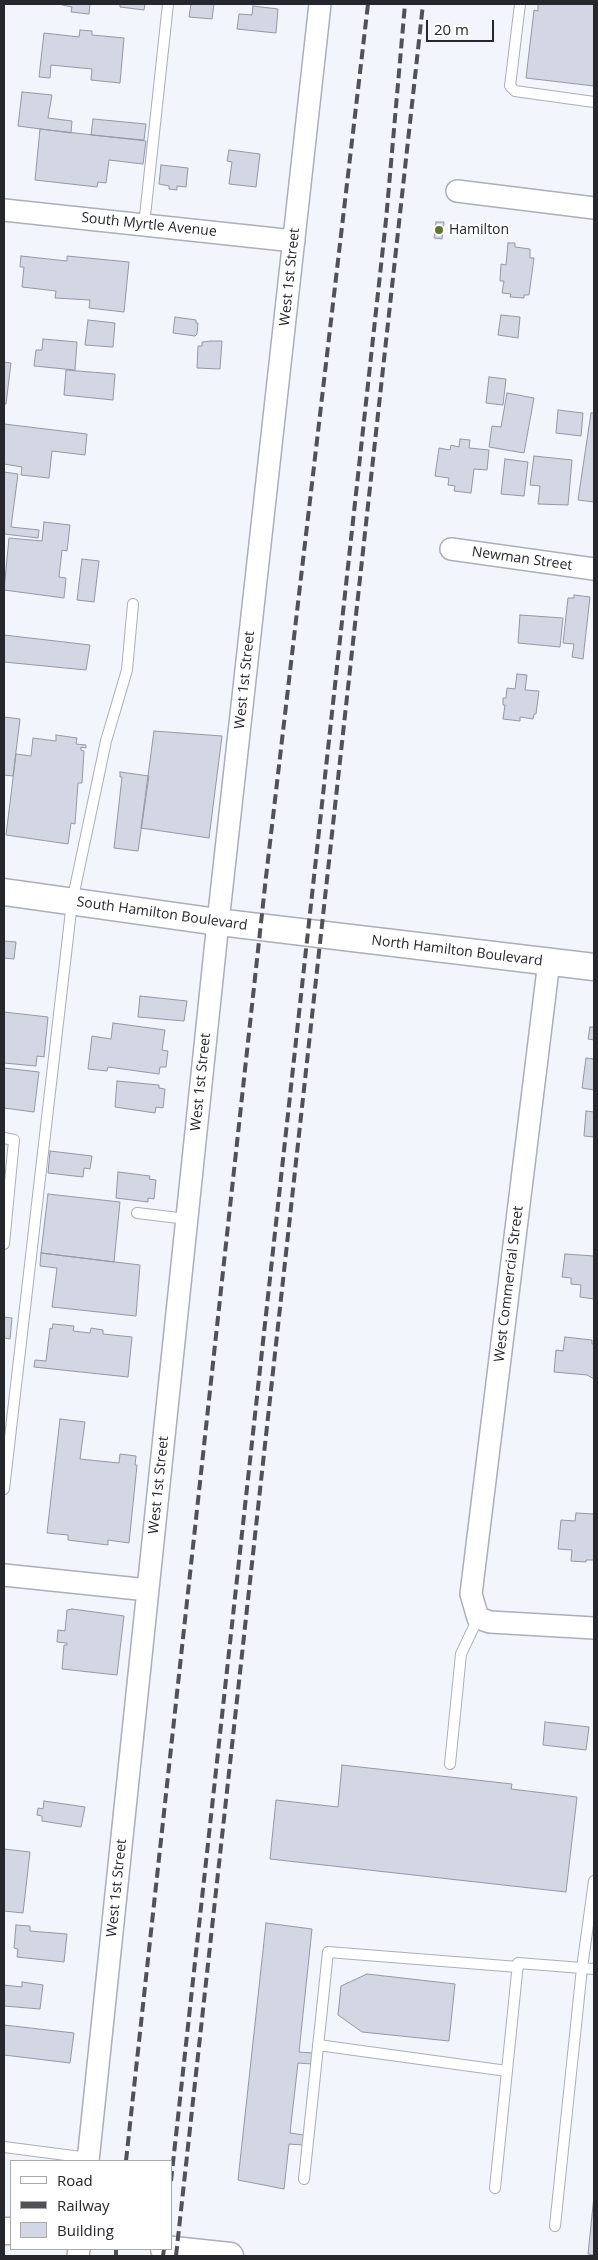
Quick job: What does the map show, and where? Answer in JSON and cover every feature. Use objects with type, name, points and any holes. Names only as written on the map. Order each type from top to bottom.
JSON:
[{"type":"street","name":"West 1st Street","points":[[89,2160],[218,922],[320,4]]},
{"type":"street","points":[[457,191],[594,208]]},
{"type":"street","name":"South Myrtle Avenue","points":[[4,210],[294,241]]},
{"type":"street","name":"Newman Street","points":[[451,549],[594,569]]},
{"type":"street","name":"South Hamilton Boulevard","points":[[4,892],[320,935]]},
{"type":"street","name":"North Hamilton Boulevard","points":[[320,935],[594,967]]},
{"type":"street","name":"West Commercial Street","points":[[476,1613],[471,1594],[548,961]]},
{"type":"street","points":[[4,1575],[148,1590]]},
{"type":"street","points":[[476,1613],[490,1622],[594,1628]]},
{"type":"street","points":[[172,2250],[230,2256]]},
{"type":"lane","points":[[144,225],[168,4]]},
{"type":"lane","points":[[520,4],[510,86],[515,91],[594,102]]},
{"type":"lane","points":[[4,1489],[72,902],[106,741],[127,670],[133,604]]},
{"type":"lane","points":[[4,1138],[14,1140],[4,1244]]},
{"type":"lane","points":[[137,1213],[187,1219]]},
{"type":"lane","points":[[450,1764],[461,1654],[476,1613]]},
{"type":"lane","points":[[555,2226],[582,1968],[594,1881]]},
{"type":"lane","points":[[304,2179],[328,1952],[518,1967]]},
{"type":"lane","points":[[495,2188],[518,1963],[594,1969]]},
{"type":"lane","points":[[318,2045],[507,2072]]},
{"type":"lane","points":[[4,2147],[89,2160]]},
{"type":"building","points":[[58,4],[90,4],[89,14],[71,12],[72,7]]},
{"type":"building","points":[[120,4],[145,4],[144,10],[120,7]]},
{"type":"building","points":[[191,4],[214,4],[212,19],[189,17]]},
{"type":"building","points":[[538,4],[594,4],[594,86],[526,78],[534,10],[538,11]]},
{"type":"building","points":[[253,6],[278,9],[276,33],[237,29],[239,14],[252,15]]},
{"type":"building","points":[[80,30],[92,31],[92,35],[124,38],[120,83],[91,80],[92,69],[51,65],[50,78],[39,77],[44,33],[79,37]]},
{"type":"building","points":[[22,92],[52,95],[48,118],[72,121],[71,133],[18,126]]},
{"type":"building","points":[[93,119],[146,124],[144,140],[91,135]]},
{"type":"building","points":[[40,129],[146,141],[143,164],[109,160],[106,183],[98,182],[97,187],[35,180]]},
{"type":"building","points":[[229,150],[260,154],[256,187],[229,184],[232,162],[227,161]]},
{"type":"building","points":[[161,165],[188,168],[186,187],[177,186],[177,190],[169,189],[169,186],[159,184]]},
{"type":"building","name":"Hamilton","points":[[436,222],[444,222],[442,239],[434,238]]},
{"type":"building","points":[[508,243],[515,243],[515,247],[530,249],[530,258],[534,258],[529,295],[524,295],[524,298],[510,297],[511,294],[502,293],[504,281],[500,281],[501,264],[506,265]]},
{"type":"building","points":[[21,256],[67,261],[67,256],[129,262],[124,312],[89,308],[90,300],[55,298],[56,291],[22,287],[24,267],[20,267]]},
{"type":"building","points":[[501,315],[520,317],[518,338],[498,335]]},
{"type":"building","points":[[175,317],[196,320],[196,323],[198,323],[197,334],[195,336],[173,333]]},
{"type":"building","points":[[88,320],[115,323],[113,347],[85,345]]},
{"type":"building","points":[[43,339],[77,342],[75,370],[34,366],[36,350],[42,350]]},
{"type":"building","points":[[222,341],[220,369],[197,368],[198,346],[202,346],[202,342]]},
{"type":"building","points":[[4,362],[11,363],[6,404],[4,404]]},
{"type":"building","points":[[66,370],[115,374],[113,400],[64,395]]},
{"type":"building","points":[[489,377],[506,379],[503,405],[486,403]]},
{"type":"building","points":[[507,393],[534,398],[524,453],[489,447],[492,426],[501,427]]},
{"type":"building","points":[[558,410],[583,413],[581,436],[556,433]]},
{"type":"building","points":[[591,413],[594,413],[594,502],[578,500]]},
{"type":"building","points":[[4,424],[87,434],[85,455],[52,451],[49,478],[21,475],[22,467],[4,464]]},
{"type":"building","points":[[460,439],[470,440],[469,448],[489,450],[487,470],[474,469],[471,493],[454,491],[455,486],[448,485],[449,478],[435,476],[439,448],[450,450],[451,445],[459,447]]},
{"type":"building","points":[[534,456],[572,460],[568,505],[538,504],[540,486],[530,485]]},
{"type":"building","points":[[505,459],[528,462],[524,496],[501,494]]},
{"type":"building","points":[[4,472],[18,474],[11,527],[39,530],[38,538],[4,534]]},
{"type":"building","points":[[44,522],[70,525],[67,551],[62,550],[59,577],[66,578],[64,598],[4,590],[9,538],[42,541]]},
{"type":"building","points":[[82,559],[99,561],[94,602],[77,600]]},
{"type":"building","points":[[574,595],[590,597],[583,659],[572,657],[574,644],[563,643],[568,598],[574,598]]},
{"type":"building","points":[[520,615],[563,618],[560,647],[518,643]]},
{"type":"building","points":[[4,635],[90,645],[86,670],[4,662]]},
{"type":"building","points":[[517,674],[527,675],[525,690],[539,691],[536,714],[534,714],[533,719],[520,717],[520,721],[503,719],[505,705],[503,705],[503,698],[506,698],[507,688],[515,689]]},
{"type":"building","points":[[4,717],[20,719],[13,776],[4,775]]},
{"type":"building","points":[[154,731],[222,736],[209,838],[141,828]]},
{"type":"building","points":[[56,735],[77,738],[76,744],[86,745],[86,748],[81,747],[81,750],[84,751],[82,783],[78,783],[75,824],[71,823],[68,844],[6,835],[16,754],[31,756],[33,738],[56,741]]},
{"type":"building","points":[[120,772],[149,776],[138,851],[114,848],[122,777],[120,777]]},
{"type":"building","points":[[4,941],[16,942],[14,959],[4,958]]},
{"type":"building","points":[[140,996],[187,1001],[184,1021],[138,1017]]},
{"type":"building","points":[[4,1012],[48,1017],[44,1057],[37,1056],[36,1066],[4,1063]]},
{"type":"building","points":[[113,1023],[165,1030],[162,1050],[168,1051],[166,1067],[160,1067],[159,1074],[108,1067],[107,1071],[88,1069],[92,1036],[111,1039]]},
{"type":"building","points":[[590,1027],[594,1027],[594,1040],[588,1039]]},
{"type":"building","points":[[586,1058],[594,1059],[594,1090],[582,1088]]},
{"type":"building","points":[[4,1068],[39,1072],[34,1112],[4,1108]]},
{"type":"building","points":[[117,1081],[159,1085],[159,1088],[165,1089],[163,1108],[156,1107],[155,1113],[115,1107]]},
{"type":"building","points":[[586,1111],[594,1112],[594,1137],[584,1136]]},
{"type":"building","points":[[50,1151],[92,1156],[90,1169],[84,1168],[83,1177],[48,1173]]},
{"type":"building","points":[[118,1172],[150,1176],[149,1179],[156,1180],[154,1199],[148,1198],[148,1202],[116,1198]]},
{"type":"building","points":[[48,1194],[120,1202],[114,1262],[41,1253]]},
{"type":"building","points":[[41,1253],[140,1265],[136,1316],[52,1307],[57,1268],[40,1266]]},
{"type":"building","points":[[565,1254],[594,1256],[594,1299],[580,1297],[581,1285],[571,1284],[571,1278],[562,1277]]},
{"type":"building","points":[[4,1317],[12,1318],[10,1339],[4,1338]]},
{"type":"building","points":[[53,1324],[74,1326],[73,1331],[90,1333],[91,1328],[103,1330],[103,1334],[132,1337],[128,1377],[34,1367],[35,1360],[46,1361],[50,1328],[52,1329]]},
{"type":"building","points":[[565,1337],[592,1340],[592,1344],[594,1344],[594,1379],[587,1375],[554,1372],[556,1350],[563,1351]]},
{"type":"building","points":[[60,1419],[85,1422],[80,1459],[119,1463],[120,1454],[136,1456],[135,1465],[137,1465],[129,1543],[108,1540],[108,1545],[68,1540],[68,1535],[47,1533]]},
{"type":"building","points":[[576,1513],[594,1514],[594,1560],[586,1560],[586,1562],[571,1561],[572,1550],[558,1549],[561,1520],[575,1521]]},
{"type":"building","points":[[72,1609],[124,1616],[117,1675],[62,1669],[64,1645],[67,1645],[67,1643],[57,1642],[58,1630],[65,1631],[67,1610]]},
{"type":"building","points":[[545,1722],[589,1727],[586,1750],[543,1745]]},
{"type":"building","points":[[342,1765],[512,1784],[511,1789],[577,1797],[566,1892],[270,1859],[276,1800],[338,1807]]},
{"type":"building","points":[[44,1801],[85,1807],[81,1827],[42,1821],[42,1816],[37,1815],[38,1808],[43,1809]]},
{"type":"building","points":[[4,1849],[30,1852],[23,1913],[4,1911]]},
{"type":"building","points":[[266,1923],[312,1929],[299,2052],[313,2053],[312,2064],[298,2063],[290,2133],[304,2135],[303,2145],[289,2144],[284,2189],[238,2180]]},
{"type":"building","points":[[16,1925],[30,1926],[30,1931],[67,1934],[64,1962],[17,1957],[18,1949],[14,1948]]},
{"type":"building","points":[[367,1974],[455,1984],[449,2041],[362,2032],[338,2015],[341,1986]]},
{"type":"building","points":[[22,1982],[43,1985],[40,2009],[4,2006],[4,1985],[22,1987]]},
{"type":"building","points":[[4,2025],[74,2033],[70,2063],[4,2055]]},
{"type":"building","points":[[594,2196],[594,2255],[588,2254]]},
{"type":"railway","points":[[126,2160],[266,877],[368,4]]},
{"type":"railway","points":[[172,2172],[386,220],[405,4]]},
{"type":"railway","points":[[176,2256],[423,4]]},
{"type":"railway","points":[[116,2250],[116,2256]]},
{"type":"railway","points":[[163,2256],[164,2250]]},
{"type":"place","name":"Hamilton","points":[[439,230]]}]
